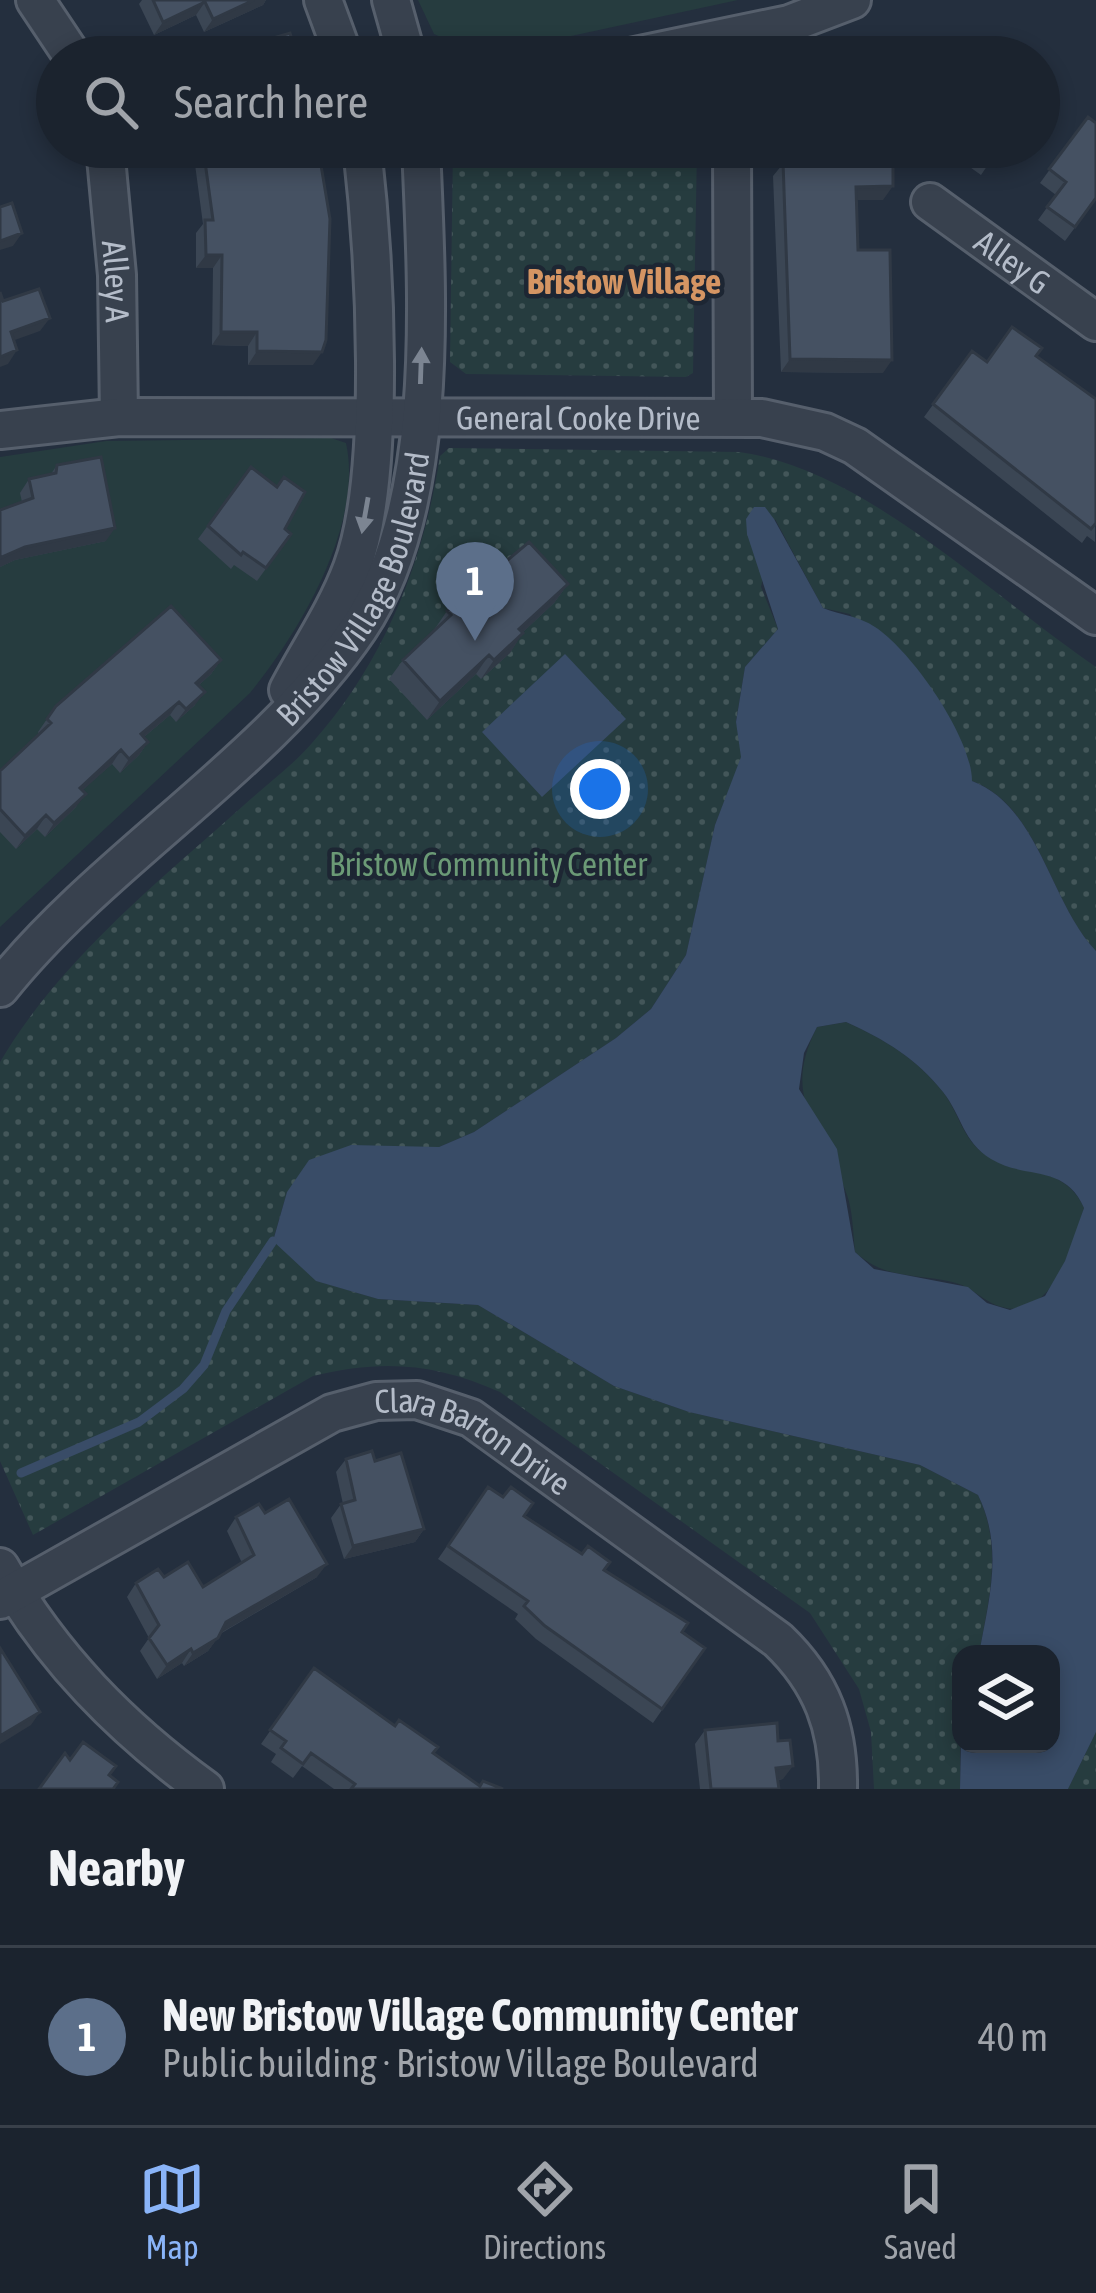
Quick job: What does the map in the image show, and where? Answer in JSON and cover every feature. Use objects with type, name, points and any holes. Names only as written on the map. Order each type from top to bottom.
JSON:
[{"type":"street","points":[[35,0],[59,36]]},
{"type":"street","points":[[323,0],[336,36]]},
{"type":"street","points":[[391,0],[401,36]]},
{"type":"street","points":[[762,36],[852,0]]},
{"type":"street","name":"Alley A","points":[[107,168],[116,251],[119,417]]},
{"type":"street","name":"Bristow Village Boulevard","points":[[266,730],[352,569],[369,494],[372,417],[363,168]]},
{"type":"street","name":"Bristow Village Boulevard","points":[[0,988],[45,938],[266,730],[361,626],[385,577],[410,494],[419,417],[426,259],[422,168]]},
{"type":"street","points":[[733,168],[733,417]]},
{"type":"street","name":"Alley G","points":[[930,202],[1096,322]]},
{"type":"street","name":"General Cooke Drive","points":[[0,430],[119,417],[733,417],[793,424],[855,446],[1096,616]]},
{"type":"street","name":"Clara Barton Drive","points":[[5,1587],[332,1413],[376,1401],[441,1405],[500,1435],[778,1640],[802,1663],[824,1701],[836,1742],[838,1789]]},
{"type":"street","points":[[5,1587],[94,1698],[148,1748],[206,1789]]},
{"type":"green space","points":[[418,0],[738,0],[571,36],[434,34]]},
{"type":"green space","points":[[453,168],[697,168],[693,373],[686,377],[466,374],[450,362]]},
{"type":"green space","points":[[331,438],[346,443],[345,508],[323,576],[288,640],[250,693],[0,927],[0,457],[106,441]]},
{"type":"green space","name":"Bristow Community Center","points":[[449,448],[739,452],[786,463],[833,483],[925,539],[1096,667],[1096,951],[1013,811],[995,793],[972,781],[850,614],[823,608],[775,519],[761,587],[778,629],[745,667],[736,721],[742,757],[715,825],[686,955],[651,1009],[616,1038],[474,1132],[439,1147],[399,1147],[287,1192],[273,1240],[317,1281],[378,1299],[478,1305],[614,1386],[689,1412],[920,1465],[978,1495],[990,1534],[992,1573],[981,1645],[952,1645],[952,1753],[960,1753],[960,1789],[874,1789],[871,1732],[859,1689],[810,1613],[500,1392],[476,1382],[430,1370],[385,1366],[313,1376],[33,1535],[0,1461],[0,1062],[81,956],[296,760],[338,712],[397,609],[423,534],[440,456]]},
{"type":"green space","points":[[846,1022],[887,1043],[922,1070],[943,1092],[970,1140],[983,1153],[1052,1177],[1075,1193],[1084,1208],[1074,1240],[1058,1276],[1034,1303],[1002,1307],[959,1284],[889,1271],[855,1252],[849,1202],[809,1113],[802,1075],[817,1027]]},
{"type":"green space","points":[[1096,1732],[1096,1789],[1068,1789]]},
{"type":"water","points":[[754,507],[765,507],[823,608],[875,627],[906,655],[951,720],[972,781],[1013,811],[1096,951],[1096,1732],[1068,1789],[960,1789],[961,1753],[1060,1753],[1060,1645],[981,1645],[992,1554],[991,1534],[978,1495],[920,1465],[689,1412],[614,1386],[478,1305],[378,1299],[316,1281],[273,1241],[287,1192],[309,1160],[351,1145],[439,1147],[474,1132],[616,1038],[651,1009],[686,955],[715,825],[741,757],[736,722],[745,667],[778,629],[746,519]],"holes":[[[846,1022],[899,1051],[933,1080],[982,1152],[1004,1165],[1055,1178],[1076,1194],[1084,1208],[1065,1261],[1045,1296],[1010,1310],[987,1303],[968,1287],[874,1269],[855,1252],[837,1149],[799,1089],[804,1053],[817,1027]]]},
{"type":"water","points":[[565,654],[626,719],[542,797],[482,732]]},
{"type":"building","points":[[153,0],[254,0],[213,19],[205,2],[163,22]]},
{"type":"building","points":[[1088,117],[1096,123],[1096,198],[1075,227],[1047,207],[1066,182],[1049,169],[1060,168],[1060,154]]},
{"type":"building","points":[[206,168],[322,168],[330,219],[322,352],[257,351],[257,332],[221,332],[222,255],[206,255],[205,220],[213,220]]},
{"type":"building","points":[[783,168],[893,168],[893,186],[856,187],[858,250],[890,250],[892,360],[790,359]]},
{"type":"building","points":[[12,203],[22,233],[0,241],[0,207]]},
{"type":"building","points":[[39,289],[50,318],[11,332],[17,350],[0,357],[0,292],[3,301]]},
{"type":"building","points":[[1012,327],[1042,348],[1036,356],[1096,399],[1096,523],[1091,529],[933,404],[972,351],[987,362]]},
{"type":"building","points":[[101,457],[115,528],[25,547],[0,558],[0,510],[33,498],[29,479],[56,473],[57,465]]},
{"type":"building","points":[[251,467],[277,487],[284,477],[305,492],[285,529],[291,534],[266,568],[241,555],[208,526]]},
{"type":"building","points":[[529,542],[568,584],[519,629],[523,633],[494,660],[489,655],[440,701],[403,660],[451,615],[447,611]]},
{"type":"building","points":[[171,606],[221,660],[196,683],[205,692],[186,709],[179,702],[141,734],[148,742],[129,759],[121,750],[80,788],[86,794],[54,823],[46,815],[25,836],[0,809],[0,771],[51,723],[47,719],[56,706]]},
{"type":"building","points":[[372,1451],[375,1461],[401,1453],[424,1529],[353,1546],[341,1504],[355,1500],[346,1459]]},
{"type":"building","points":[[488,1487],[503,1497],[511,1487],[533,1503],[524,1516],[582,1554],[588,1546],[610,1562],[604,1570],[688,1623],[682,1632],[705,1648],[662,1709],[545,1626],[524,1606],[528,1601],[448,1546]]},
{"type":"building","points":[[289,1499],[327,1564],[226,1622],[218,1638],[167,1665],[149,1638],[159,1625],[136,1583],[158,1569],[164,1577],[188,1562],[203,1587],[254,1555],[236,1517],[259,1504],[265,1513]]},
{"type":"building","points":[[0,1648],[40,1712],[0,1736]]},
{"type":"building","points":[[314,1668],[395,1726],[399,1720],[438,1747],[433,1753],[480,1786],[483,1781],[503,1789],[351,1789],[355,1784],[311,1753],[303,1764],[281,1748],[286,1741],[270,1730]]},
{"type":"building","points":[[777,1723],[778,1741],[790,1740],[793,1766],[776,1768],[779,1789],[711,1789],[705,1730]]},
{"type":"building","points":[[83,1742],[116,1766],[109,1775],[118,1782],[113,1789],[39,1789],[65,1753],[70,1760]]},
{"type":"waterway","points":[[21,1473],[139,1422],[183,1389],[204,1365],[226,1311],[273,1241]]},
{"type":"place","name":"New Bristow Village Community Center","points":[[475,641]]},
{"type":"district","name":"Bristow Village","points":[[624,281]]}]
